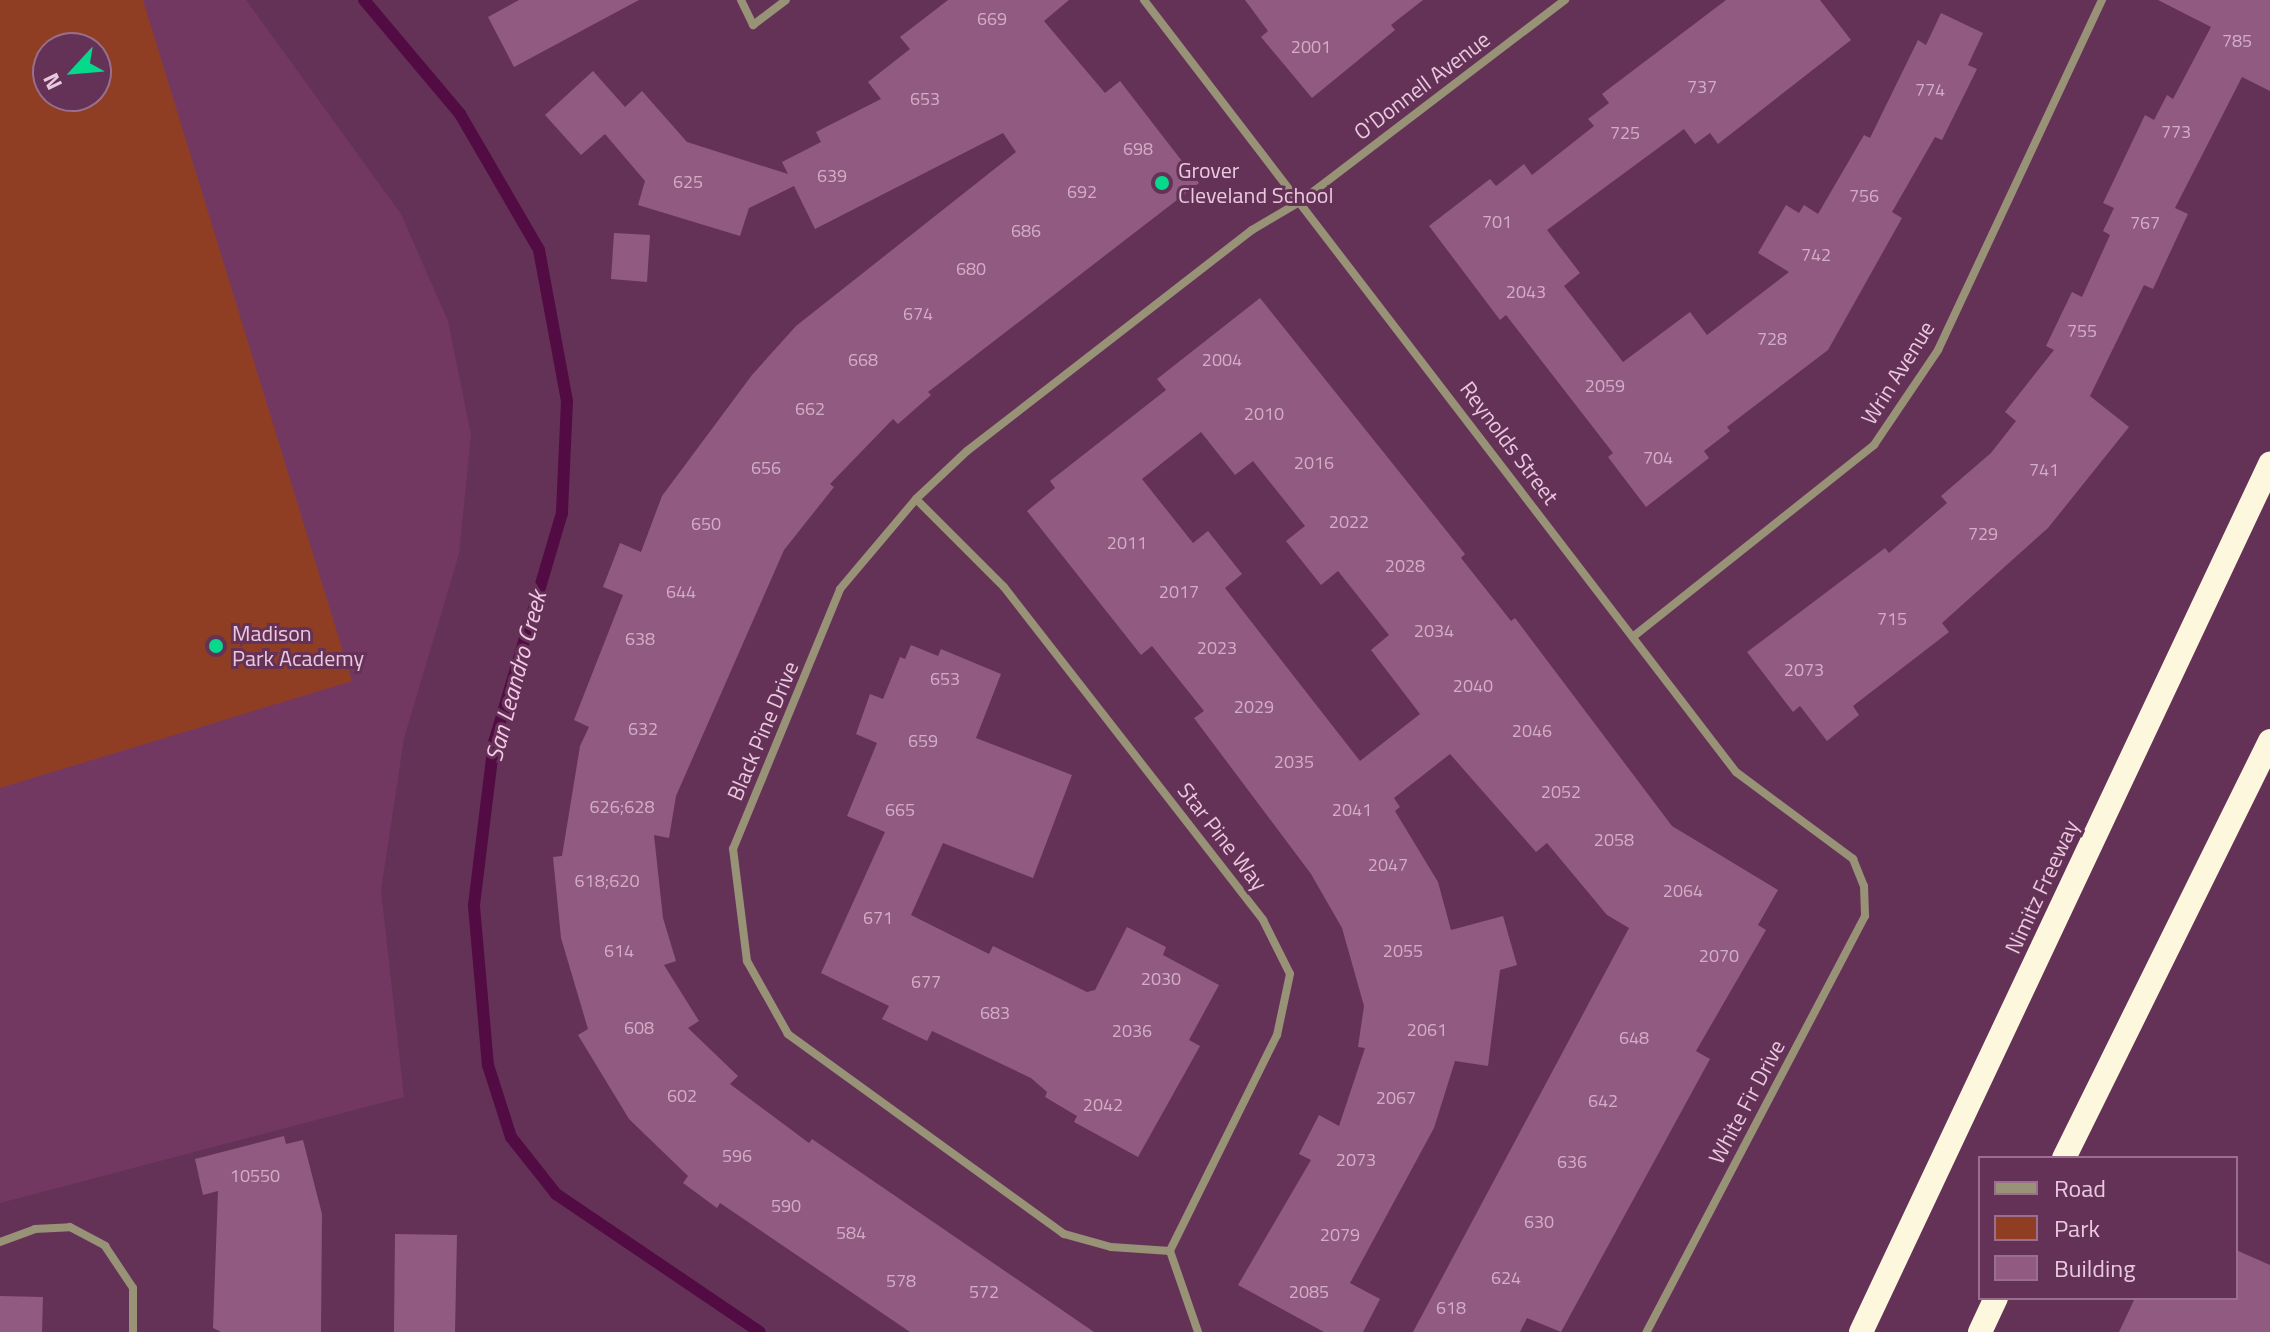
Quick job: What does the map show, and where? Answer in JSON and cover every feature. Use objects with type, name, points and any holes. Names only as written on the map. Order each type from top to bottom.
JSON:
[{"type":"highway","name":"Nimitz Freeway","points":[[1861,1332],[2270,464]]},
{"type":"highway","points":[[2065,1156],[2270,741]]},
{"type":"highway","points":[[1980,1332],[1995,1300]]},
{"type":"street","points":[[741,0],[753,25],[786,0]]},
{"type":"street","name":"Reynolds Street","points":[[1144,0],[1736,772],[1853,859],[1864,886]]},
{"type":"street","name":"O'Donnell Avenue","points":[[1301,201],[1565,0]]},
{"type":"street","name":"Wrin Avenue","points":[[1634,636],[1874,445],[1938,350],[2102,0]]},
{"type":"street","name":"Black Pine Drive","points":[[1170,1251],[1111,1247],[1064,1234],[788,1034],[747,961],[733,849],[840,589],[916,499],[967,451],[1252,230],[1301,201]]},
{"type":"street","name":"Star Pine Way","points":[[916,499],[1004,587],[1263,920],[1290,974],[1277,1035],[1170,1251]]},
{"type":"street","name":"White Fir Drive","points":[[1647,1332],[1865,916],[1864,886]]},
{"type":"street","points":[[0,1242],[35,1229],[70,1227],[105,1246],[133,1288],[133,1332]]},
{"type":"street","points":[[1170,1251],[1198,1332]]},
{"type":"shaded area","name":"Madison Park Academy","points":[[0,0],[246,0],[401,214],[448,321],[471,435],[459,554],[404,738],[381,890],[404,1097],[0,1203]]},
{"type":"green space","points":[[0,0],[143,0],[352,681],[0,788]]},
{"type":"building","points":[[519,0],[639,0],[514,67],[488,17]]},
{"type":"building","points":[[948,0],[1069,0],[1044,21],[1105,93],[1120,81],[1199,183],[928,392],[931,395],[898,424],[893,419],[830,484],[834,487],[784,550],[676,796],[669,838],[654,835],[663,918],[676,961],[664,965],[699,1021],[688,1028],[738,1076],[730,1084],[809,1143],[812,1139],[1094,1332],[910,1332],[720,1203],[717,1208],[683,1183],[688,1176],[629,1119],[578,1035],[588,1029],[561,938],[553,857],[562,856],[580,746],[589,727],[574,720],[623,595],[603,587],[620,543],[641,552],[662,496],[752,375],[796,326],[1016,152],[1003,133],[815,229],[794,186],[749,208],[740,236],[638,205],[645,181],[605,134],[581,155],[545,115],[593,71],[625,107],[642,91],[687,142],[788,174],[782,162],[821,142],[816,132],[881,99],[868,82],[910,49],[900,37]]},
{"type":"building","points":[[1245,0],[1423,0],[1391,25],[1395,30],[1312,98],[1261,37],[1268,31]]},
{"type":"building","points":[[1726,0],[1820,0],[1851,40],[1718,144],[1710,133],[1695,144],[1684,129],[1547,230],[1580,273],[1564,286],[1623,362],[1690,312],[1707,335],[1789,272],[1758,253],[1786,205],[1799,213],[1804,205],[1818,214],[1864,135],[1870,138],[1918,40],[1926,45],[1941,13],[1983,33],[1968,65],[1977,69],[1942,140],[1935,137],[1892,212],[1902,218],[1828,350],[1727,427],[1730,431],[1704,451],[1709,458],[1646,507],[1608,457],[1613,453],[1506,315],[1500,320],[1429,226],[1490,179],[1496,186],[1524,164],[1532,175],[1594,126],[1588,119],[1609,103],[1602,94]]},
{"type":"building","points":[[2158,0],[2270,0],[2270,91],[2242,77],[2175,208],[2188,214],[2153,289],[2144,285],[2090,396],[2129,427],[2048,528],[1942,623],[1949,632],[1853,706],[1859,715],[1827,741],[1800,706],[1793,712],[1747,652],[1885,548],[1889,553],[1947,503],[1941,496],[1991,453],[2016,421],[2005,412],[2054,350],[2046,346],[2072,292],[2082,297],[2110,235],[2103,231],[2114,208],[2103,203],[2145,115],[2154,120],[2167,95],[2173,99],[2211,27]]},
{"type":"building","points":[[614,233],[650,235],[647,282],[611,279]]},
{"type":"building","points":[[1260,298],[1465,554],[1461,558],[1511,621],[1515,618],[1672,826],[1778,890],[1758,925],[1766,930],[1696,1051],[1710,1059],[1561,1332],[1527,1318],[1520,1332],[1413,1332],[1629,928],[1607,915],[1547,843],[1536,852],[1450,754],[1394,798],[1400,807],[1395,811],[1438,882],[1451,930],[1503,916],[1517,965],[1500,970],[1488,1066],[1455,1061],[1434,1128],[1350,1283],[1380,1299],[1363,1332],[1324,1332],[1238,1285],[1311,1160],[1299,1154],[1319,1115],[1339,1126],[1365,1048],[1358,1047],[1364,1006],[1342,928],[1311,874],[1194,718],[1204,711],[1152,646],[1141,655],[1027,511],[1055,488],[1050,481],[1166,390],[1157,379]],"holes":[[[1201,432],[1235,475],[1253,461],[1305,526],[1286,541],[1321,585],[1338,571],[1389,635],[1371,650],[1420,714],[1360,761],[1225,588],[1242,574],[1208,531],[1193,543],[1142,479]]]},
{"type":"building","points":[[911,645],[938,656],[941,649],[1001,674],[976,738],[1072,775],[1033,878],[943,843],[911,915],[989,954],[993,946],[1087,992],[1095,990],[1127,927],[1166,947],[1163,955],[1219,985],[1189,1040],[1200,1046],[1138,1157],[1074,1122],[1077,1116],[1045,1097],[1047,1092],[1031,1078],[932,1031],[927,1041],[882,1019],[889,1006],[821,973],[885,832],[847,816],[877,743],[856,734],[870,694],[883,699],[900,657],[905,659]]},
{"type":"building","points":[[284,1136],[286,1144],[303,1140],[322,1214],[321,1332],[221,1332],[213,1328],[218,1191],[203,1195],[195,1159]]},
{"type":"building","points":[[395,1234],[457,1235],[455,1332],[394,1332]]},
{"type":"building","points":[[2238,1251],[2270,1265],[2270,1332],[2119,1332],[2134,1300],[2238,1300]]},
{"type":"building","points":[[0,1296],[43,1297],[42,1332],[0,1332]]},
{"type":"waterway","name":"San Leandro Creek","points":[[364,0],[460,114],[539,250],[567,401],[562,513],[494,742],[474,906],[488,1065],[511,1137],[556,1194],[760,1332]]},
{"type":"place","name":"Grover Cleveland School","points":[[1162,183]]},
{"type":"place","name":"Madison Park Academy","points":[[216,646]]}]
